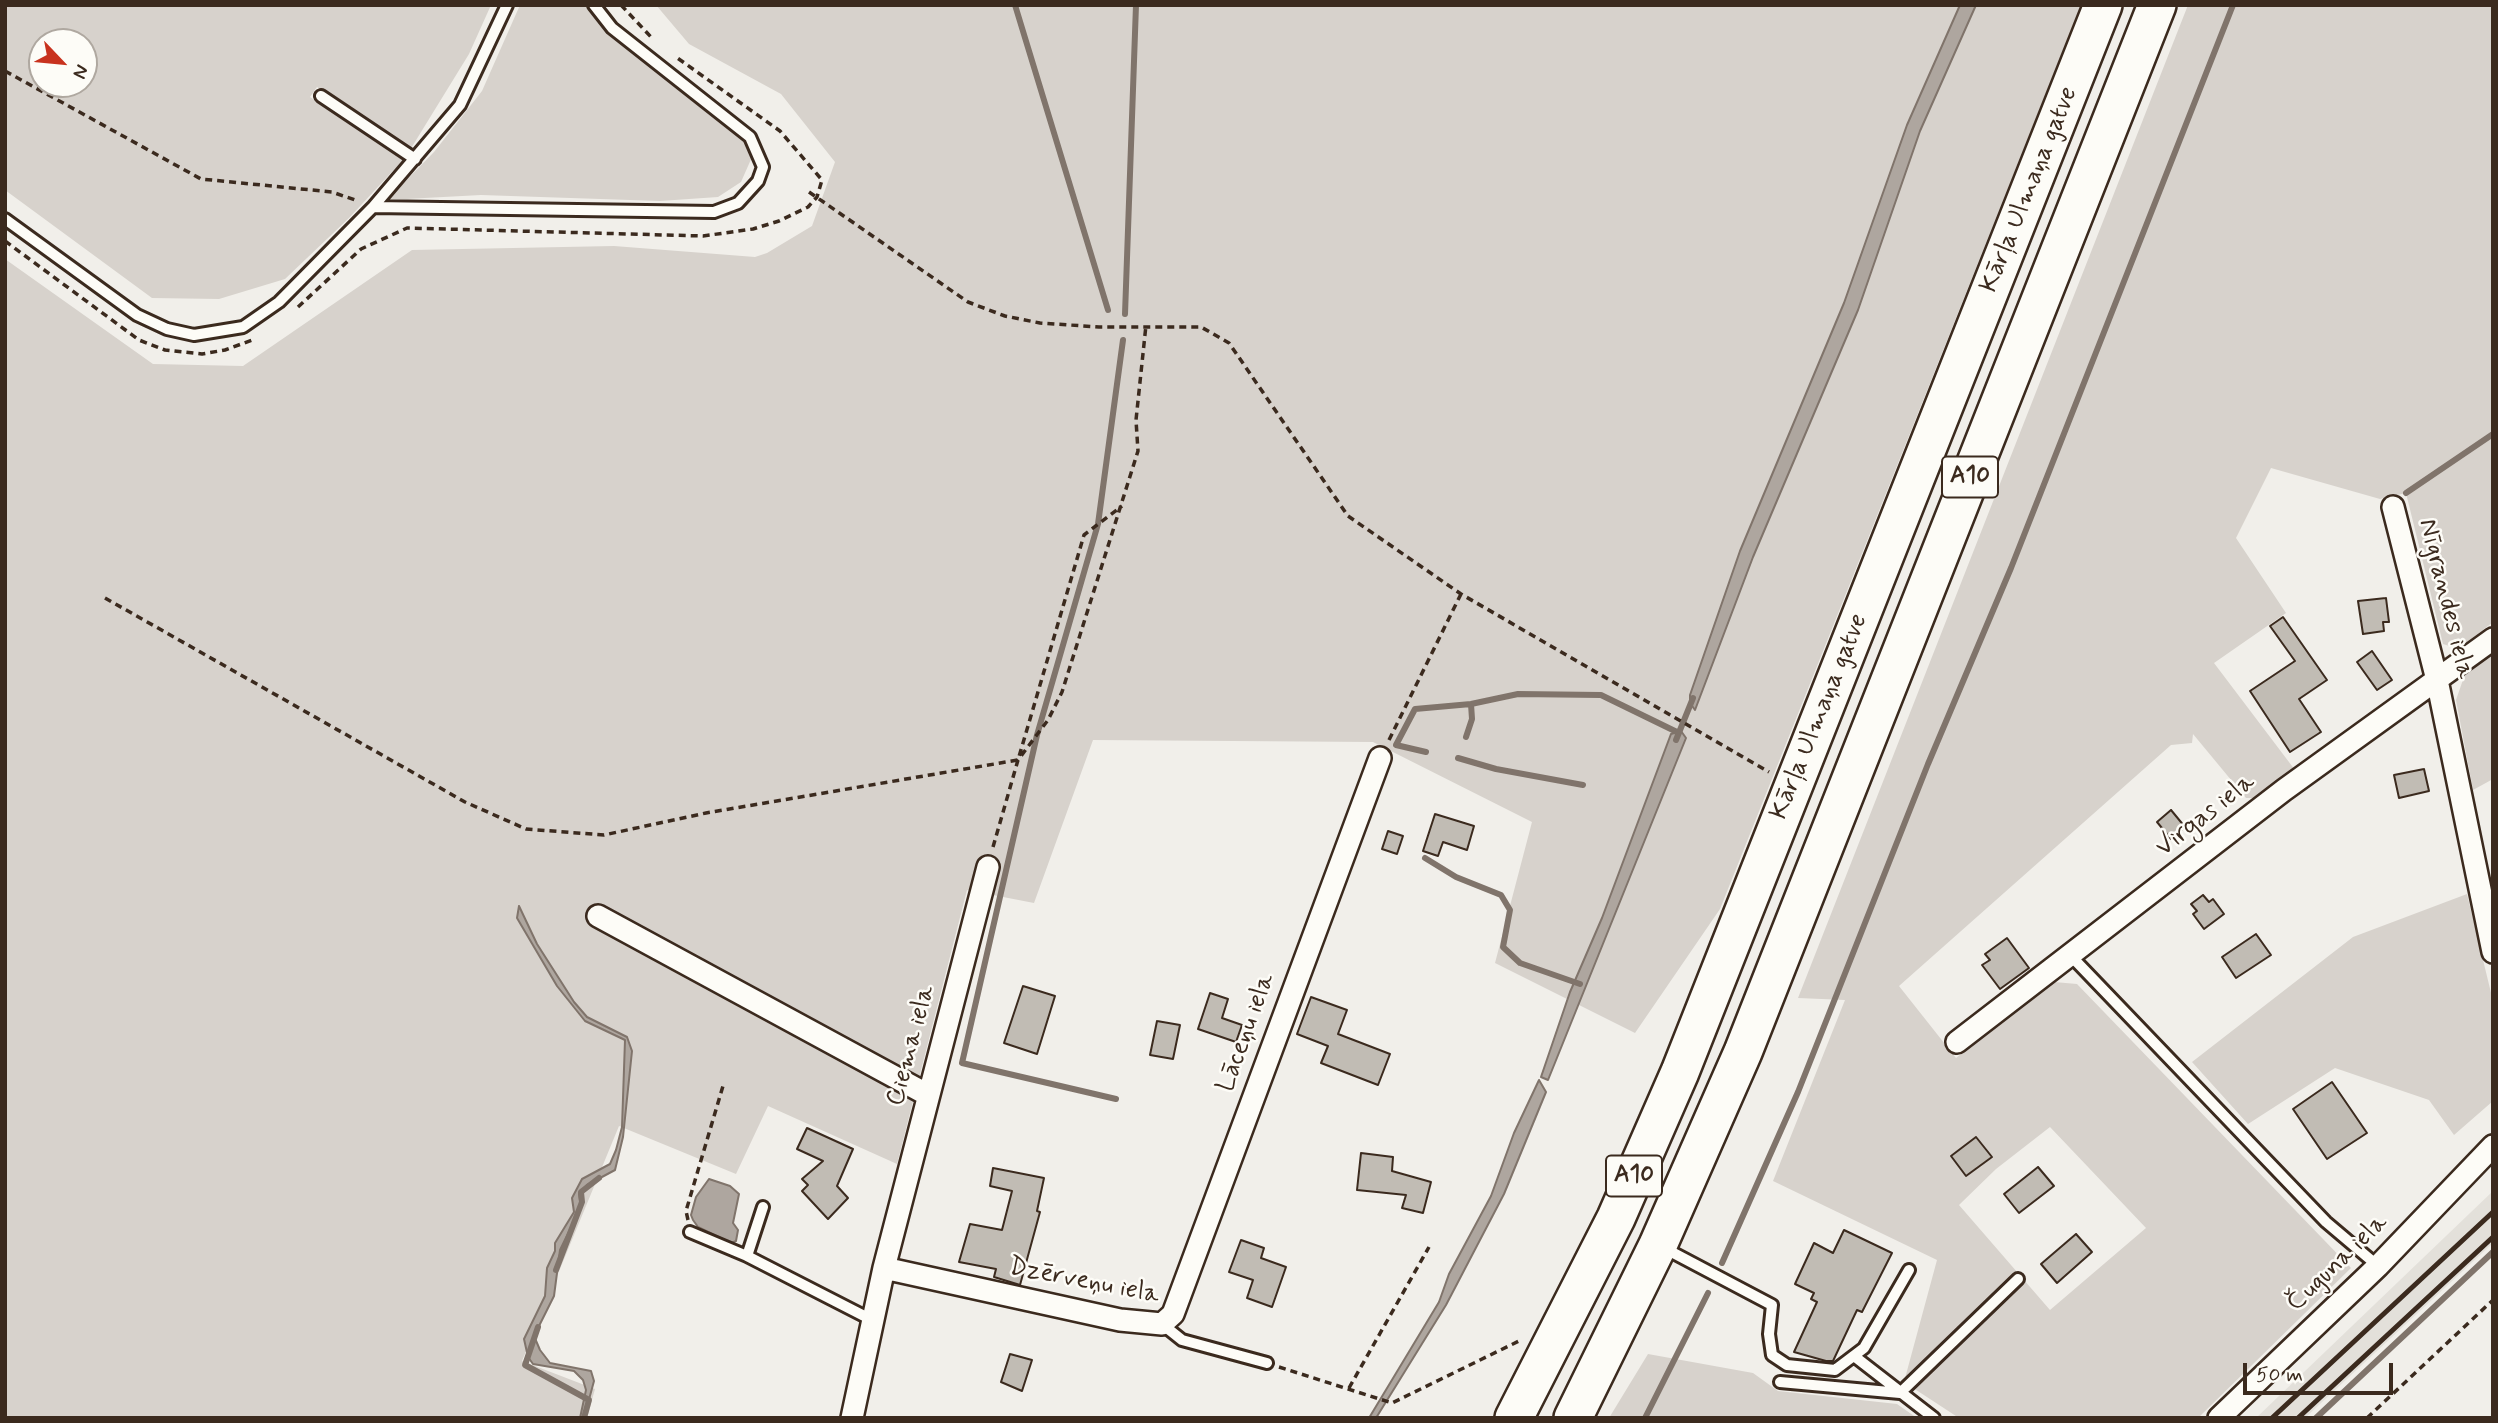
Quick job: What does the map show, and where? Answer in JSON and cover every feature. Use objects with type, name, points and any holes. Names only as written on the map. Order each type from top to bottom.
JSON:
[{"type":"highway","name":"Kārļa Ulmaņa gatve","points":[[1514,1418],[1616,1219],[1679,1072],[2103,5]]},
{"type":"highway","name":"Kārļa Ulmaņa gatve","points":[[1573,1418],[1658,1245],[1785,949],[2157,5]]},
{"type":"street","name":"Nīgrandes iela","points":[[2393,507],[2437,680],[2493,952]]},
{"type":"street","name":"Virgas iela","points":[[1957,1042],[2284,790],[2493,639]]},
{"type":"street","name":"Lāceņu iela","points":[[1162,1324],[1173,1314],[1181,1294],[1380,758]]},
{"type":"street","name":"Ciema iela","points":[[852,1418],[884,1268],[988,867]]},
{"type":"street","points":[[598,916],[928,1096]]},
{"type":"street","name":"Čuguna iela","points":[[2219,1418],[2378,1266],[2493,1146]]},
{"type":"street","name":"Dzērveņu iela","points":[[884,1268],[1120,1320],[1162,1324]]},
{"type":"lane","points":[[5,219],[137,315],[167,329],[194,335],[243,327],[279,302],[373,207],[460,105],[507,5]]},
{"type":"lane","points":[[373,207],[714,212],[738,203],[758,181],[763,167],[750,137],[612,28],[594,5]]},
{"type":"lane","points":[[321,96],[415,159]]},
{"type":"lane","points":[[2071,956],[2308,1204],[2378,1266]]},
{"type":"lane","points":[[747,1256],[763,1207]]},
{"type":"lane","points":[[690,1232],[747,1256],[872,1320]]},
{"type":"lane","points":[[1658,1245],[1772,1305],[1769,1334],[1772,1354],[1787,1365],[1835,1370],[1864,1348],[1909,1270]]},
{"type":"lane","points":[[1780,1382],[1900,1394],[2018,1279]]},
{"type":"lane","name":"Dzērveņu iela","points":[[1162,1324],[1182,1340],[1267,1363]]},
{"type":"lane","points":[[1854,1356],[1934,1418]]},
{"type":"path","points":[[621,5],[655,42]]},
{"type":"path","points":[[291,313],[361,249],[407,228],[703,236],[779,222],[808,207],[817,197],[821,180],[780,131],[667,50]]},
{"type":"path","points":[[5,71],[201,179],[332,192],[373,207]]},
{"type":"path","points":[[809,192],[968,302],[1005,316],[1040,323],[1099,327],[1201,327],[1229,343],[1348,516],[1461,594],[1598,676],[1671,713],[1682,723],[1792,785]]},
{"type":"path","points":[[5,241],[139,340],[165,350],[202,354],[250,343],[260,336]]},
{"type":"path","points":[[105,598],[465,802],[526,829],[604,835],[706,813],[1018,760],[1048,720],[1058,701],[1122,506],[1138,451],[1136,420],[1146,325]]},
{"type":"path","points":[[988,867],[1084,535],[1122,506]]},
{"type":"path","points":[[1380,758],[1461,594]]},
{"type":"path","points":[[690,1232],[686,1211],[723,1086]]},
{"type":"path","points":[[1349,1388],[1429,1247]]},
{"type":"path","points":[[2367,1418],[2493,1300]]},
{"type":"path","points":[[1267,1363],[1392,1403],[1525,1338]]},
{"type":"shaded area","points":[[5,5],[491,5],[469,54],[410,150],[317,87],[310,97],[403,160],[349,218],[285,279],[219,299],[152,298],[5,190]]},
{"type":"shaded area","points":[[520,5],[588,5],[617,40],[743,140],[752,157],[741,182],[718,197],[660,201],[481,195],[387,200],[434,152],[482,91]]},
{"type":"shaded area","points":[[656,5],[2081,5],[1720,909],[1635,1033],[1495,963],[1532,822],[1373,742],[1093,740],[1034,903],[967,890],[897,1164],[768,1106],[736,1174],[619,1126],[522,1361],[595,1389],[587,1418],[5,1418],[5,259],[153,364],[243,366],[412,250],[614,246],[755,257],[767,253],[812,226],[835,162],[781,94],[689,44]]},
{"type":"shaded area","points":[[1960,5],[1976,5],[1920,131],[1858,310],[1753,557],[1695,710],[1690,703],[1690,695],[1740,551],[1844,303],[1907,125]]},
{"type":"shaded area","points":[[2188,5],[2493,5],[2493,622],[2459,649],[2443,644],[2406,493],[2380,499],[2271,468],[2236,538],[2286,613],[2214,663],[2295,770],[2259,798],[2246,798],[2193,734],[2192,743],[2171,745],[1899,986],[1956,1058],[2054,982],[2077,984],[2351,1268],[2198,1418],[1959,1418],[1904,1382],[1937,1260],[1773,1181],[1845,1000],[1798,998]],"holes":[[[2050,1127],[2146,1228],[2050,1310],[1959,1205],[1996,1169]]]},
{"type":"shaded area","points":[[2493,653],[2493,779],[2473,790],[2456,700],[2465,674]]},
{"type":"shaded area","points":[[1681,731],[1686,738],[1548,1080],[1541,1077],[1570,992],[1602,918],[1671,734]]},
{"type":"shaded area","points":[[2467,894],[2493,1001],[2493,1101],[2454,1135],[2429,1100],[2335,1068],[2248,1124],[2192,1062],[2353,937]]},
{"type":"shaded area","points":[[519,906],[537,944],[574,1002],[587,1017],[627,1037],[632,1051],[623,1137],[615,1170],[587,1185],[579,1194],[581,1207],[560,1250],[554,1296],[534,1336],[550,1363],[591,1371],[594,1381],[584,1418],[580,1418],[586,1390],[583,1380],[574,1371],[533,1364],[528,1357],[524,1339],[545,1296],[547,1268],[555,1251],[555,1243],[574,1212],[572,1198],[582,1179],[610,1164],[616,1150],[622,1127],[625,1040],[585,1021],[557,986],[517,918]]},
{"type":"shaded area","points":[[1539,1080],[1546,1092],[1504,1194],[1446,1305],[1376,1418],[1369,1418],[1439,1302],[1449,1274],[1491,1196],[1514,1133]]},
{"type":"shaded area","points":[[709,1179],[730,1186],[739,1194],[733,1223],[738,1230],[736,1241],[731,1243],[698,1227],[691,1215],[696,1197]]},
{"type":"shaded area","points":[[2493,1191],[2493,1243],[2305,1418],[2256,1418]]},
{"type":"shaded area","points":[[1648,1354],[1753,1373],[1778,1391],[1897,1404],[1917,1418],[1609,1418]]},
{"type":"building","points":[[2386,598],[2389,622],[2383,622],[2384,631],[2363,634],[2358,601]]},
{"type":"building","points":[[2283,617],[2327,680],[2299,699],[2321,732],[2290,752],[2250,691],[2295,661],[2270,626]]},
{"type":"building","points":[[2372,651],[2392,680],[2377,690],[2357,662]]},
{"type":"building","points":[[2424,769],[2429,791],[2399,798],[2394,775]]},
{"type":"building","points":[[2171,810],[2185,827],[2171,839],[2157,822]]},
{"type":"building","points":[[1435,814],[1474,826],[1467,850],[1443,842],[1438,856],[1423,851]]},
{"type":"building","points":[[1388,831],[1403,836],[1397,854],[1382,849]]},
{"type":"building","points":[[2203,895],[2209,902],[2213,899],[2224,914],[2204,929],[2193,914],[2197,911],[2191,904]]},
{"type":"building","points":[[2256,934],[2271,955],[2236,978],[2222,957]]},
{"type":"building","points":[[2007,938],[2029,968],[2000,989],[1982,965],[1990,960],[1985,954]]},
{"type":"building","points":[[1023,986],[1055,996],[1037,1054],[1004,1043]]},
{"type":"building","points":[[1210,993],[1228,999],[1222,1018],[1242,1025],[1236,1042],[1198,1029]]},
{"type":"building","points":[[1311,997],[1347,1010],[1338,1034],[1390,1054],[1378,1085],[1321,1063],[1328,1046],[1297,1034]]},
{"type":"building","points":[[1157,1021],[1180,1025],[1173,1059],[1150,1055]]},
{"type":"building","points":[[2332,1082],[2367,1133],[2327,1159],[2293,1109]]},
{"type":"building","points":[[807,1128],[853,1149],[837,1186],[848,1198],[828,1219],[802,1191],[808,1185],[802,1179],[823,1161],[797,1149]]},
{"type":"building","points":[[1976,1137],[1992,1157],[1966,1176],[1951,1156]]},
{"type":"building","points":[[1361,1153],[1393,1157],[1392,1171],[1431,1182],[1423,1213],[1402,1208],[1406,1195],[1357,1190]]},
{"type":"building","points":[[2038,1167],[2054,1186],[2019,1213],[2004,1194]]},
{"type":"building","points":[[993,1168],[1044,1178],[1037,1211],[1040,1212],[1020,1285],[994,1277],[996,1269],[959,1262],[970,1224],[1002,1230],[1012,1191],[990,1186]]},
{"type":"building","points":[[1844,1230],[1892,1253],[1862,1312],[1857,1310],[1833,1361],[1826,1361],[1794,1352],[1817,1302],[1811,1299],[1814,1293],[1795,1284],[1814,1243],[1833,1253]]},
{"type":"building","points":[[2076,1234],[2092,1252],[2057,1283],[2041,1264]]},
{"type":"building","points":[[1241,1240],[1264,1248],[1261,1258],[1286,1267],[1272,1307],[1247,1298],[1253,1280],[1229,1272]]},
{"type":"building","points":[[1010,1354],[1032,1360],[1022,1391],[1001,1382]]},
{"type":"waterway","points":[[1015,5],[1108,310]]},
{"type":"waterway","points":[[1125,314],[1136,5]]},
{"type":"waterway","points":[[1722,1263],[1798,1092],[1928,764],[2011,568],[2233,5]]},
{"type":"waterway","points":[[1116,1099],[962,1063],[1037,735],[1098,524],[1123,340]]},
{"type":"waterway","points":[[2406,493],[2493,434]]},
{"type":"waterway","points":[[1426,752],[1396,745],[1415,709],[1471,704],[1518,694],[1601,695],[1679,733]]},
{"type":"waterway","points":[[1676,740],[1693,698]]},
{"type":"waterway","points":[[1466,737],[1472,719],[1471,704]]},
{"type":"waterway","points":[[1458,758],[1496,769],[1583,785]]},
{"type":"waterway","points":[[1425,858],[1456,877],[1501,895],[1510,910],[1503,947],[1520,963],[1580,984]]},
{"type":"waterway","points":[[556,1270],[582,1202],[581,1192],[599,1178]]},
{"type":"waterway","points":[[2316,1418],[2493,1252]]},
{"type":"waterway","points":[[1645,1418],[1708,1293]]},
{"type":"waterway","points":[[538,1327],[525,1365],[589,1400],[584,1418]]},
{"type":"railway","points":[[2272,1418],[2493,1212]]},
{"type":"railway","points":[[2298,1418],[2493,1237]]}]
